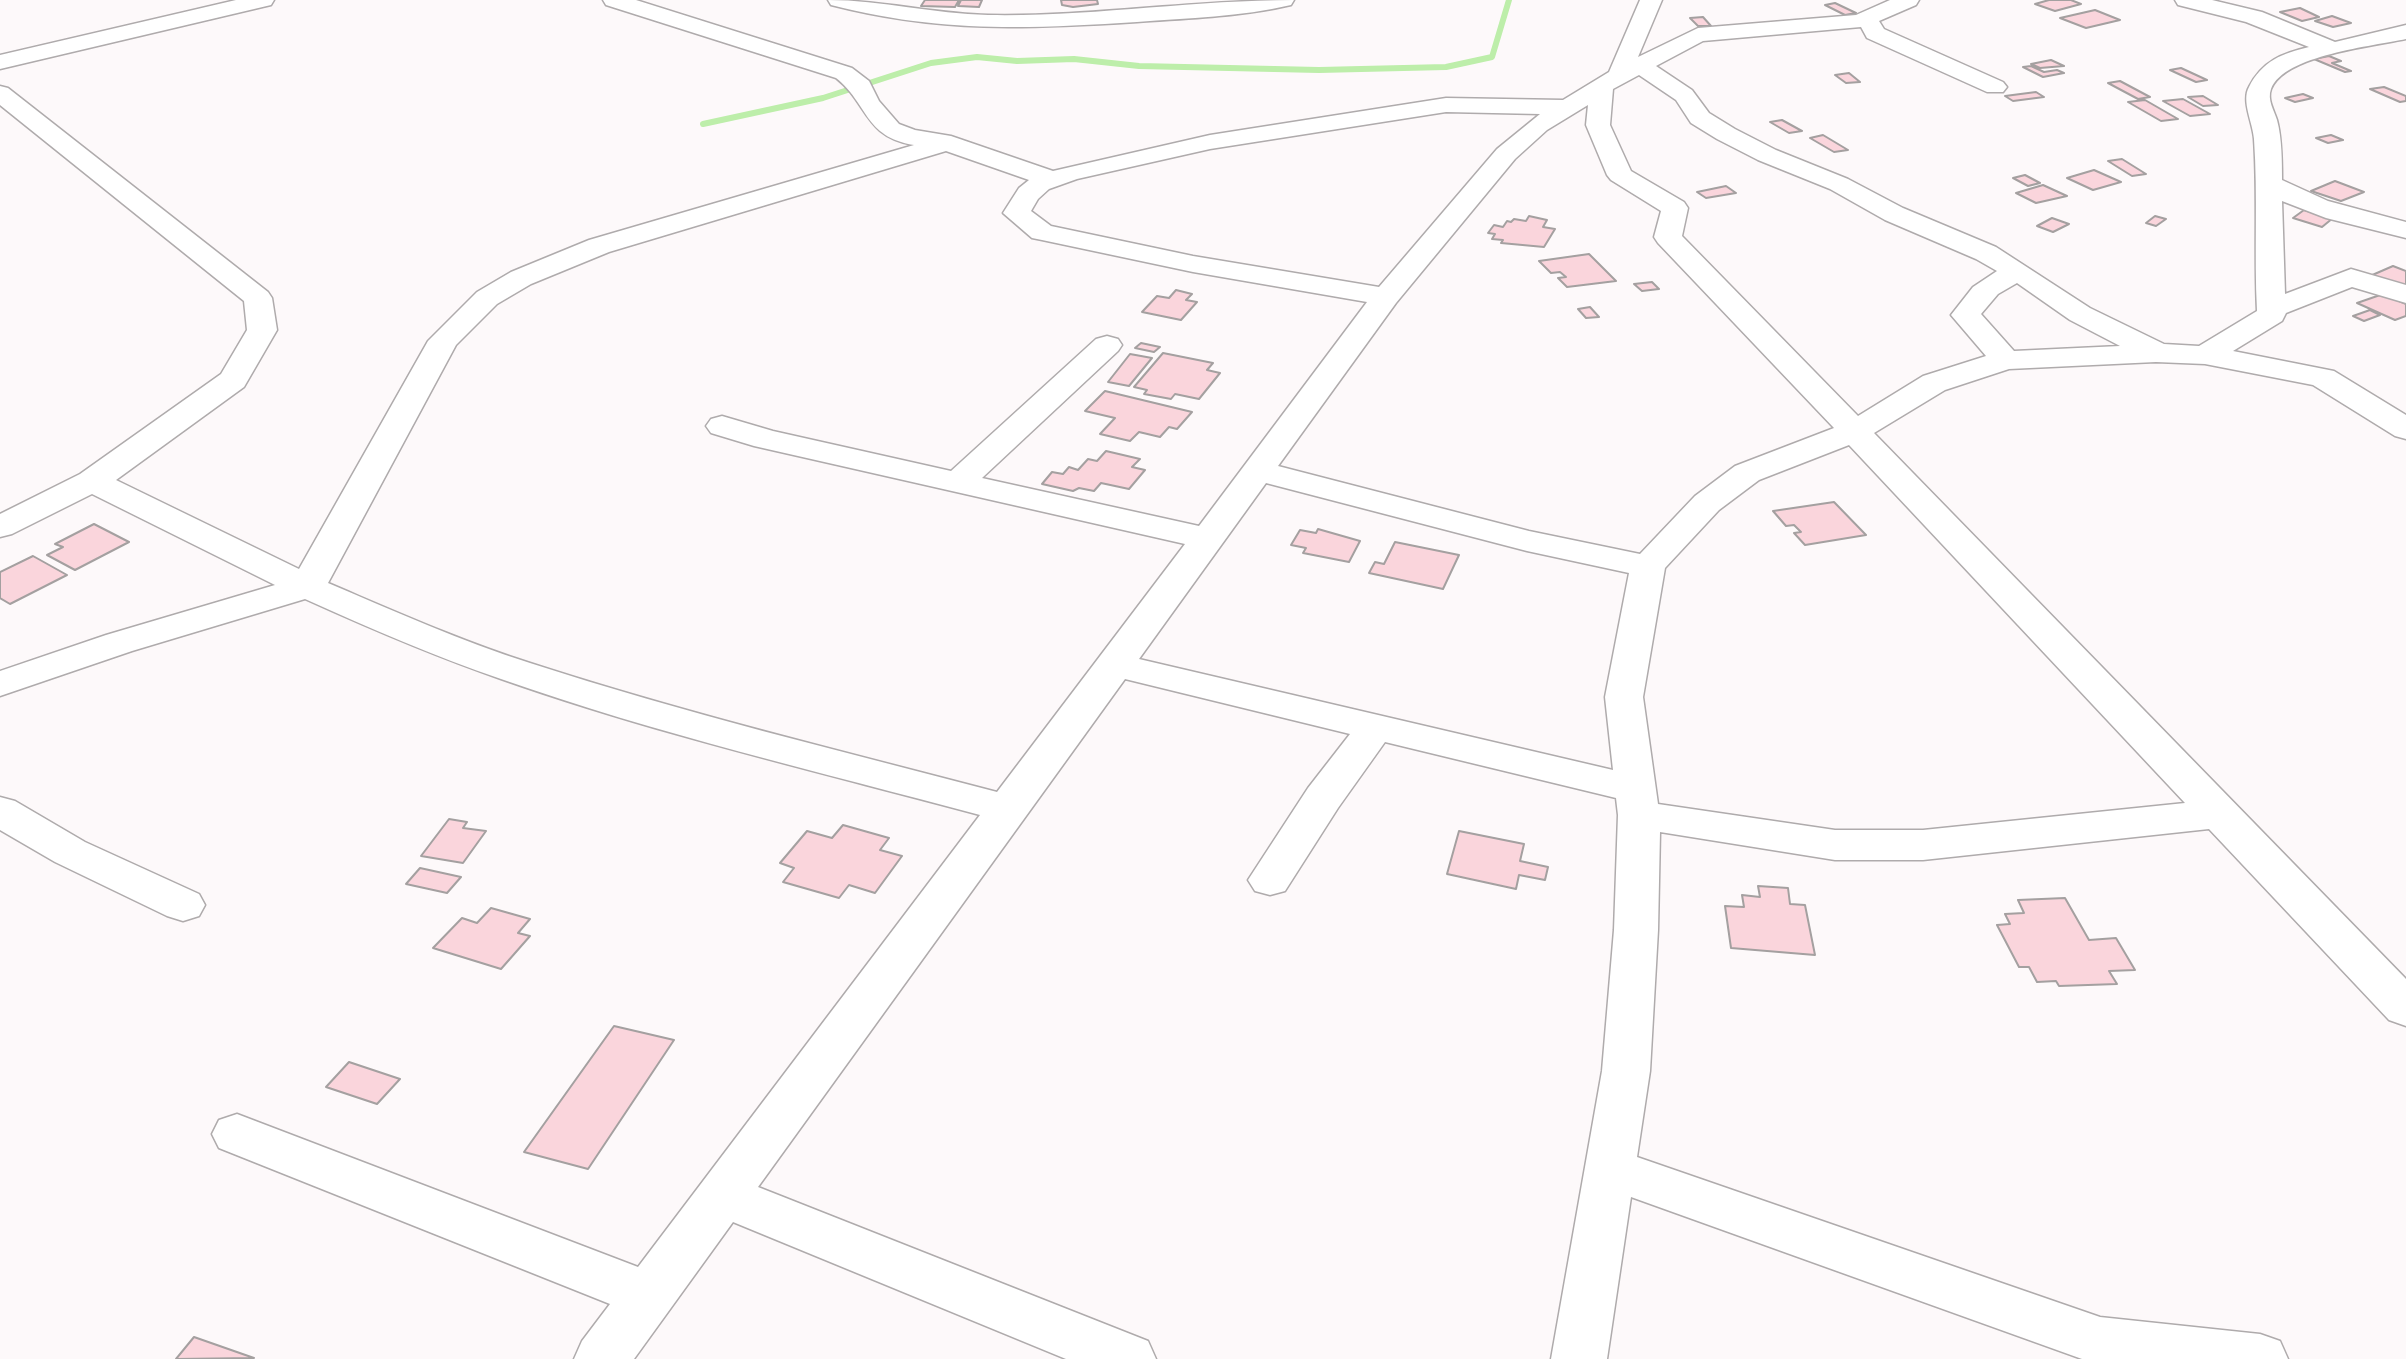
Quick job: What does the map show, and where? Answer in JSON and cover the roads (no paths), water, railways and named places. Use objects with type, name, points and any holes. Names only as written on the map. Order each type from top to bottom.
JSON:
[{"type":"street","points":[[0,62],[263,0]]},
{"type":"street","points":[[614,0],[844,73],[861,86],[868,103],[890,129],[910,137],[947,143],[1053,179]]},
{"type":"street","points":[[839,0],[881,13],[926,20],[1004,11],[1204,11],[1283,0]]},
{"type":"street","points":[[1651,0],[1598,125],[1620,175],[1675,208],[1668,237],[2406,1009]]},
{"type":"street","points":[[602,1359],[1385,297],[1506,154],[1538,125],[1566,107],[1698,35],[1831,25],[1867,18],[1908,0]]},
{"type":"street","points":[[2186,0],[2254,18],[2331,48]]},
{"type":"street","points":[[1867,18],[1875,33],[1996,87]]},
{"type":"street","points":[[2406,32],[2331,48],[2282,63],[2259,89],[2259,107],[2265,121],[2269,184],[2269,314],[2263,337],[2288,358],[2406,429]]},
{"type":"street","points":[[1621,76],[1684,95],[1700,118],[1726,134],[1767,155],[1857,192],[1894,214],[1959,240],[2019,272],[2080,314],[2158,353]]},
{"type":"street","points":[[0,93],[30,114],[258,298],[262,330],[233,380],[92,481],[0,527]]},
{"type":"street","points":[[1385,297],[1193,264],[1042,232],[1016,213],[1028,194],[1040,184],[1053,179],[1210,142],[1446,105],[1566,107]]},
{"type":"street","points":[[0,122],[30,114]]},
{"type":"street","points":[[0,684],[119,643],[307,587],[443,341],[487,298],[531,274],[599,246],[947,143]]},
{"type":"street","points":[[2269,184],[2297,200],[2346,217],[2406,230]]},
{"type":"street","points":[[2006,360],[1966,315],[1979,295],[1995,282],[2019,272]]},
{"type":"street","points":[[2205,355],[2269,314],[2351,277],[2406,294]]},
{"type":"street","points":[[958,482],[1107,345]]},
{"type":"street","points":[[1579,1359],[1626,1072],[1636,930],[1637,802],[1624,697],[1648,566],[1707,503],[1747,473],[1856,431],[1934,383],[2006,360],[2158,353],[2205,355],[2323,378]]},
{"type":"street","points":[[722,426],[765,439],[1207,538]]},
{"type":"street","points":[[1257,471],[1527,541],[1648,566]]},
{"type":"street","points":[[92,481],[307,587],[394,625],[515,671],[674,719],[1007,809]]},
{"type":"street","points":[[1114,665],[1376,727],[1637,802],[1835,845],[1923,845],[2217,814]]},
{"type":"street","points":[[1270,880],[1324,798],[1376,727]]},
{"type":"street","points":[[0,811],[70,852],[183,905]]},
{"type":"street","points":[[237,1134],[648,1295]]},
{"type":"street","points":[[1610,1168],[2105,1350],[2260,1359]]},
{"type":"street","points":[[722,1195],[1128,1359]]},
{"type":"waterway","points":[[703,124],[823,98],[931,63],[977,57],[1017,61],[1074,59],[1139,66],[1319,70],[1446,67],[1492,57],[1509,0]]}]
